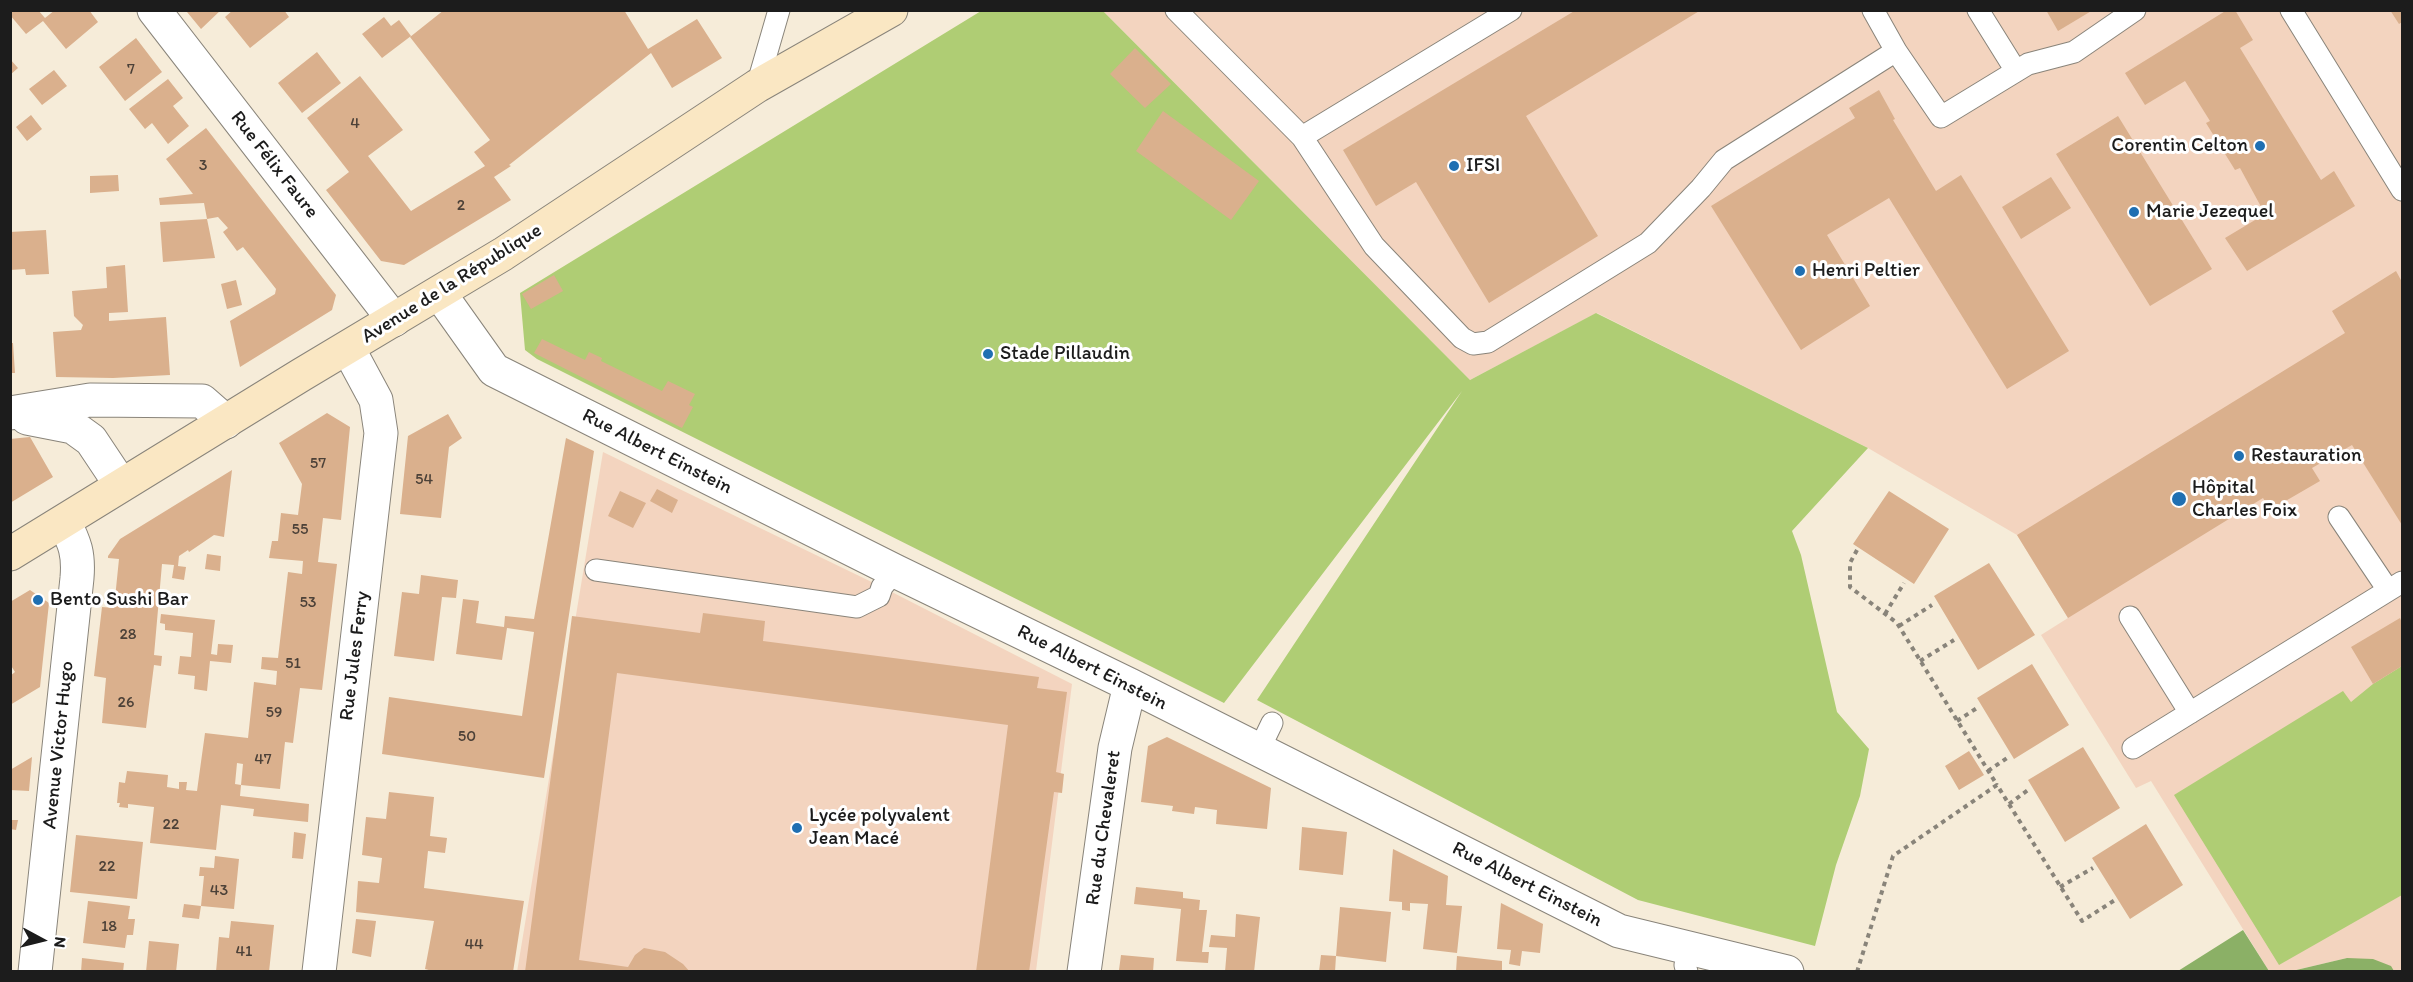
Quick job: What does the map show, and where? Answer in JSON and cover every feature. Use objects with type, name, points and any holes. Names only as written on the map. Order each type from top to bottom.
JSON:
[{"type":"main road","name":"Avenue de la République","points":[[10,554],[504,254],[757,86],[891,10]]},
{"type":"street","name":"Rue Félix Faure","points":[[154,10],[394,320]]},
{"type":"street","name":"Rue Albert Einstein","points":[[440,294],[494,370],[895,571],[1130,685],[1266,737],[1619,931],[1689,960],[1786,972]]},
{"type":"street","name":"Rue Jules Ferry","points":[[319,972],[381,433],[376,400],[348,348]]},
{"type":"street","points":[[10,414],[90,400],[202,401],[226,422]]},
{"type":"street","points":[[10,414],[73,427],[91,440],[121,485]]},
{"type":"street","name":"Avenue Victor Hugo","points":[[35,972],[77,578],[78,558],[73,539],[64,522]]},
{"type":"street","name":"Rue du Chevaleret","points":[[1084,972],[1115,748],[1130,685]]},
{"type":"lane","points":[[757,86],[779,10]]},
{"type":"lane","points":[[1176,10],[1302,137],[1374,246],[1462,338],[1473,344],[1488,342],[1648,243],[1701,188],[1724,160],[1896,51]]},
{"type":"lane","points":[[1302,137],[1511,10]]},
{"type":"lane","points":[[1873,10],[1896,51],[1941,117],[2028,64],[2074,52],[2135,10]]},
{"type":"lane","points":[[1977,10],[2016,71]]},
{"type":"lane","points":[[2291,10],[2403,190]]},
{"type":"lane","points":[[2133,748],[2395,586],[2339,517]]},
{"type":"lane","points":[[596,570],[857,607],[879,596],[882,587],[895,571]]},
{"type":"lane","points":[[2130,617],[2190,713]]},
{"type":"path","points":[[1857,550],[1850,563],[1850,586],[1899,626],[2082,921],[2115,900]]},
{"type":"path","points":[[1885,614],[1904,584]]},
{"type":"path","points":[[1899,626],[1932,605]]},
{"type":"path","points":[[1920,661],[1954,640]]},
{"type":"path","points":[[1957,721],[1977,708]]},
{"type":"path","points":[[1988,771],[2007,758]]},
{"type":"path","points":[[1857,972],[1893,856],[1997,785]]},
{"type":"path","points":[[2009,804],[2028,790]]},
{"type":"path","points":[[2060,887],[2093,868]]},
{"type":"shaded area","name":"Hôpital Charles Foix","points":[[1103,11],[2402,11],[2402,971],[2356,971],[2347,958],[2292,971],[2269,971],[2151,781],[2136,788],[2041,635],[2068,618],[2017,535],[1868,448],[1597,313],[1470,380]]},
{"type":"shaded area","name":"Lycée polyvalent Jean Macé","points":[[603,452],[882,587],[1072,684],[1036,971],[517,972]]},
{"type":"green space","name":"Stade Pillaudin","points":[[981,11],[1103,11],[1470,380],[1596,313],[1868,448],[1792,531],[1801,555],[1837,712],[1869,749],[1860,796],[1836,865],[1815,946],[1638,900],[1257,700],[1462,391],[1224,703],[537,359],[525,350],[520,293]]},
{"type":"green space","points":[[2402,666],[2402,895],[2279,965],[2174,795],[2343,691],[2351,702],[2373,684]]},
{"type":"green space","points":[[2243,930],[2269,971],[2178,971]]},
{"type":"green space","points":[[2347,958],[2373,959],[2391,966],[2394,971],[2292,971]]},
{"type":"building","points":[[10,10],[38,10],[45,18],[55,10],[89,10],[98,22],[66,49],[43,21],[26,34],[10,15]]},
{"type":"building","points":[[190,10],[221,10],[201,29],[187,12]]},
{"type":"building","points":[[233,10],[284,10],[289,17],[250,48],[225,17]]},
{"type":"building","points":[[444,10],[624,10],[648,49],[697,19],[722,58],[672,88],[651,53],[509,165],[511,166],[494,177],[511,200],[404,265],[381,261],[326,190],[349,172],[307,118],[360,76],[403,130],[368,156],[411,211],[485,166],[474,152],[490,140],[410,37]]},
{"type":"building","name":"IFSI","points":[[1576,10],[1701,10],[1526,116],[1598,236],[1489,303],[1416,182],[1376,206],[1343,150]]},
{"type":"building","points":[[2046,10],[2093,10],[2058,31]]},
{"type":"building","name":"Corentin Celton","points":[[2227,10],[2235,10],[2253,40],[2240,48],[2321,180],[2334,171],[2355,206],[2247,271],[2225,238],[2265,214],[2240,168],[2235,170],[2206,123],[2210,121],[2185,81],[2145,105],[2125,73]]},
{"type":"building","points":[[2390,10],[2402,10],[2402,22],[2399,24]]},
{"type":"building","points":[[384,17],[391,26],[399,20],[411,36],[382,58],[362,34]]},
{"type":"building","points":[[136,38],[162,72],[125,101],[99,67]]},
{"type":"building","points":[[1135,48],[1171,84],[1145,108],[1110,74]]},
{"type":"building","points":[[317,52],[341,83],[302,113],[278,83]]},
{"type":"building","points":[[10,59],[18,68],[10,75]]},
{"type":"building","points":[[54,70],[67,86],[42,105],[29,89]]},
{"type":"building","points":[[168,79],[183,98],[173,106],[189,126],[168,144],[152,123],[145,129],[129,109]]},
{"type":"building","name":"Henri Peltier","points":[[1879,90],[1895,119],[1893,120],[1936,191],[1961,175],[2069,351],[2007,389],[1889,198],[1827,235],[1870,306],[1801,350],[1711,206],[1855,118],[1849,108]]},
{"type":"building","points":[[1163,111],[1259,181],[1231,220],[1136,151]]},
{"type":"building","points":[[31,115],[42,129],[27,141],[16,127]]},
{"type":"building","name":"Marie Jezequel","points":[[2118,116],[2212,269],[2150,306],[2056,154]]},
{"type":"building","points":[[206,128],[336,295],[332,310],[240,367],[230,321],[275,294],[276,289],[243,247],[237,251],[223,232],[228,228],[218,217],[207,219],[204,203],[160,205],[159,198],[193,194],[166,159]]},
{"type":"building","points":[[118,175],[119,191],[90,193],[90,176]]},
{"type":"building","points":[[2051,177],[2071,208],[2021,239],[2002,207]]},
{"type":"building","points":[[207,219],[215,258],[163,262],[160,222]]},
{"type":"building","points":[[46,230],[49,274],[26,275],[25,269],[10,270],[10,232]]},
{"type":"building","points":[[125,265],[128,312],[109,313],[109,321],[166,317],[170,375],[113,378],[56,377],[53,332],[81,330],[83,325],[74,316],[72,291],[107,288],[106,267]]},
{"type":"building","name":"Restauration","points":[[2396,271],[2402,282],[2402,525],[2352,445],[2312,468],[2320,481],[2270,510],[2263,498],[2068,618],[2017,535],[2345,333],[2332,311]]},
{"type":"building","points":[[554,275],[563,291],[531,309],[522,294]]},
{"type":"building","points":[[236,280],[242,305],[227,309],[221,284]]},
{"type":"building","points":[[542,339],[585,360],[589,352],[602,358],[601,361],[662,391],[668,381],[695,394],[689,405],[693,407],[682,428],[534,353]]},
{"type":"building","points":[[10,343],[13,343],[15,373],[10,373]]},
{"type":"building","points":[[327,413],[350,427],[341,520],[323,518],[318,562],[337,564],[322,690],[300,688],[293,743],[285,742],[280,789],[241,785],[240,796],[309,804],[308,822],[253,816],[254,809],[221,805],[216,850],[150,843],[154,807],[128,804],[128,808],[119,807],[120,803],[117,803],[119,782],[125,783],[127,771],[168,775],[167,787],[179,789],[179,782],[187,782],[186,790],[197,791],[205,733],[248,738],[254,682],[276,685],[277,671],[261,669],[262,657],[278,658],[288,572],[302,574],[303,561],[269,558],[272,541],[278,541],[281,513],[298,515],[302,484],[279,443]],"holes":[[[237,763],[243,764],[241,785],[235,784]]]},
{"type":"building","points":[[448,414],[462,438],[449,447],[441,518],[400,514],[408,436]]},
{"type":"building","points":[[30,437],[53,477],[10,503],[10,439]]},
{"type":"building","points":[[566,438],[594,451],[544,778],[382,754],[389,697],[522,716],[534,632],[507,628],[502,660],[456,654],[463,599],[479,601],[476,623],[504,627],[505,616],[534,619]]},
{"type":"building","points":[[232,470],[224,537],[214,535],[179,556],[178,566],[186,567],[184,580],[172,578],[174,565],[162,564],[154,655],[162,656],[161,666],[154,665],[146,728],[102,723],[106,678],[94,676],[102,607],[114,608],[119,559],[108,558],[108,556],[120,539]]},
{"type":"building","points":[[657,489],[678,500],[672,513],[650,501]]},
{"type":"building","points":[[620,491],[646,503],[633,528],[608,516]]},
{"type":"building","points":[[1889,491],[1949,529],[1914,584],[1853,544]]},
{"type":"building","points":[[207,554],[221,556],[220,571],[205,569]]},
{"type":"building","points":[[1989,563],[2035,635],[1978,670],[1934,596]]},
{"type":"building","points":[[421,575],[458,580],[456,598],[442,597],[434,661],[394,656],[402,592],[419,594]]},
{"type":"building","points":[[30,590],[49,603],[40,687],[10,705],[10,676],[15,672],[10,664],[10,602]]},
{"type":"building","points":[[703,613],[765,621],[763,641],[1039,677],[1037,688],[1067,692],[1056,772],[1064,774],[1062,793],[1054,792],[1029,972],[976,972],[1008,725],[617,673],[579,960],[628,967],[635,955],[644,948],[665,952],[683,964],[690,972],[525,972],[572,616],[700,633]]},
{"type":"building","points":[[161,614],[215,620],[211,654],[217,655],[218,644],[233,645],[231,663],[210,661],[207,691],[194,689],[195,676],[178,674],[180,656],[191,657],[193,633],[165,630],[165,624],[160,623]]},
{"type":"building","points":[[2400,618],[2402,666],[2373,684],[2351,647]]},
{"type":"building","points":[[2032,664],[2069,725],[2014,759],[1977,698]]},
{"type":"building","points":[[1167,737],[1271,788],[1267,829],[1216,824],[1217,810],[1195,807],[1194,814],[1172,811],[1173,806],[1141,802],[1148,746]]},
{"type":"building","points":[[2083,747],[2120,808],[2065,842],[2028,780]]},
{"type":"building","points":[[1969,751],[1984,775],[1959,790],[1945,766]]},
{"type":"building","points":[[32,757],[29,791],[10,790],[10,770]]},
{"type":"building","points":[[389,792],[434,797],[430,836],[447,838],[445,853],[428,851],[424,888],[524,901],[513,972],[436,972],[425,969],[434,921],[356,912],[358,881],[379,883],[382,858],[362,855],[366,817],[386,819]]},
{"type":"building","points":[[10,820],[18,820],[16,830],[10,829]]},
{"type":"building","points":[[2146,824],[2183,885],[2130,919],[2092,858]]},
{"type":"building","points":[[1302,827],[1347,832],[1343,875],[1299,870]]},
{"type":"building","points":[[294,832],[306,834],[303,859],[292,858]]},
{"type":"building","points":[[76,835],[143,842],[137,899],[70,892]]},
{"type":"building","points":[[1393,849],[1448,876],[1446,905],[1462,906],[1457,953],[1423,949],[1428,904],[1410,903],[1410,911],[1402,910],[1402,902],[1389,901]]},
{"type":"building","points":[[215,856],[239,859],[234,909],[201,906],[204,876],[199,876],[200,867],[214,868]]},
{"type":"building","points":[[1136,887],[1183,892],[1183,898],[1200,900],[1199,910],[1207,910],[1202,952],[1209,952],[1208,963],[1176,961],[1181,909],[1134,904]]},
{"type":"building","points":[[88,901],[130,906],[128,919],[135,919],[133,935],[127,935],[125,948],[83,943]]},
{"type":"building","points":[[1501,903],[1543,924],[1540,953],[1522,951],[1520,966],[1509,964],[1511,950],[1497,949]]},
{"type":"building","points":[[184,904],[201,906],[199,919],[182,917]]},
{"type":"building","points":[[1340,907],[1391,912],[1386,962],[1336,956]]},
{"type":"building","points":[[1236,914],[1260,917],[1254,972],[1225,972],[1227,948],[1209,947],[1211,935],[1235,937]]},
{"type":"building","points":[[356,919],[376,921],[371,957],[352,953]]},
{"type":"building","points":[[231,921],[274,925],[269,972],[216,972],[219,937],[229,938]]},
{"type":"building","points":[[149,941],[179,944],[176,972],[146,972]]},
{"type":"building","points":[[1121,955],[1154,958],[1153,972],[1119,970]]},
{"type":"building","points":[[1321,955],[1336,956],[1335,972],[1319,972]]},
{"type":"building","points":[[1457,956],[1502,961],[1502,972],[1456,972]]},
{"type":"building","points":[[82,958],[124,963],[123,972],[81,972]]},
{"type":"place","name":"Corentin Celton","points":[[2260,146]]},
{"type":"place","name":"IFSI","points":[[1454,166]]},
{"type":"place","name":"Marie Jezequel","points":[[2134,212]]},
{"type":"place","name":"Henri Peltier","points":[[1800,271]]},
{"type":"place","name":"Stade Pillaudin","points":[[988,354]]},
{"type":"place","name":"Restauration","points":[[2239,456]]},
{"type":"place","name":"Hôpital Charles Foix","points":[[2179,499]]},
{"type":"place","name":"Bento Sushi Bar","points":[[38,600]]},
{"type":"place","name":"Lycée polyvalent Jean Macé","points":[[797,828]]}]
